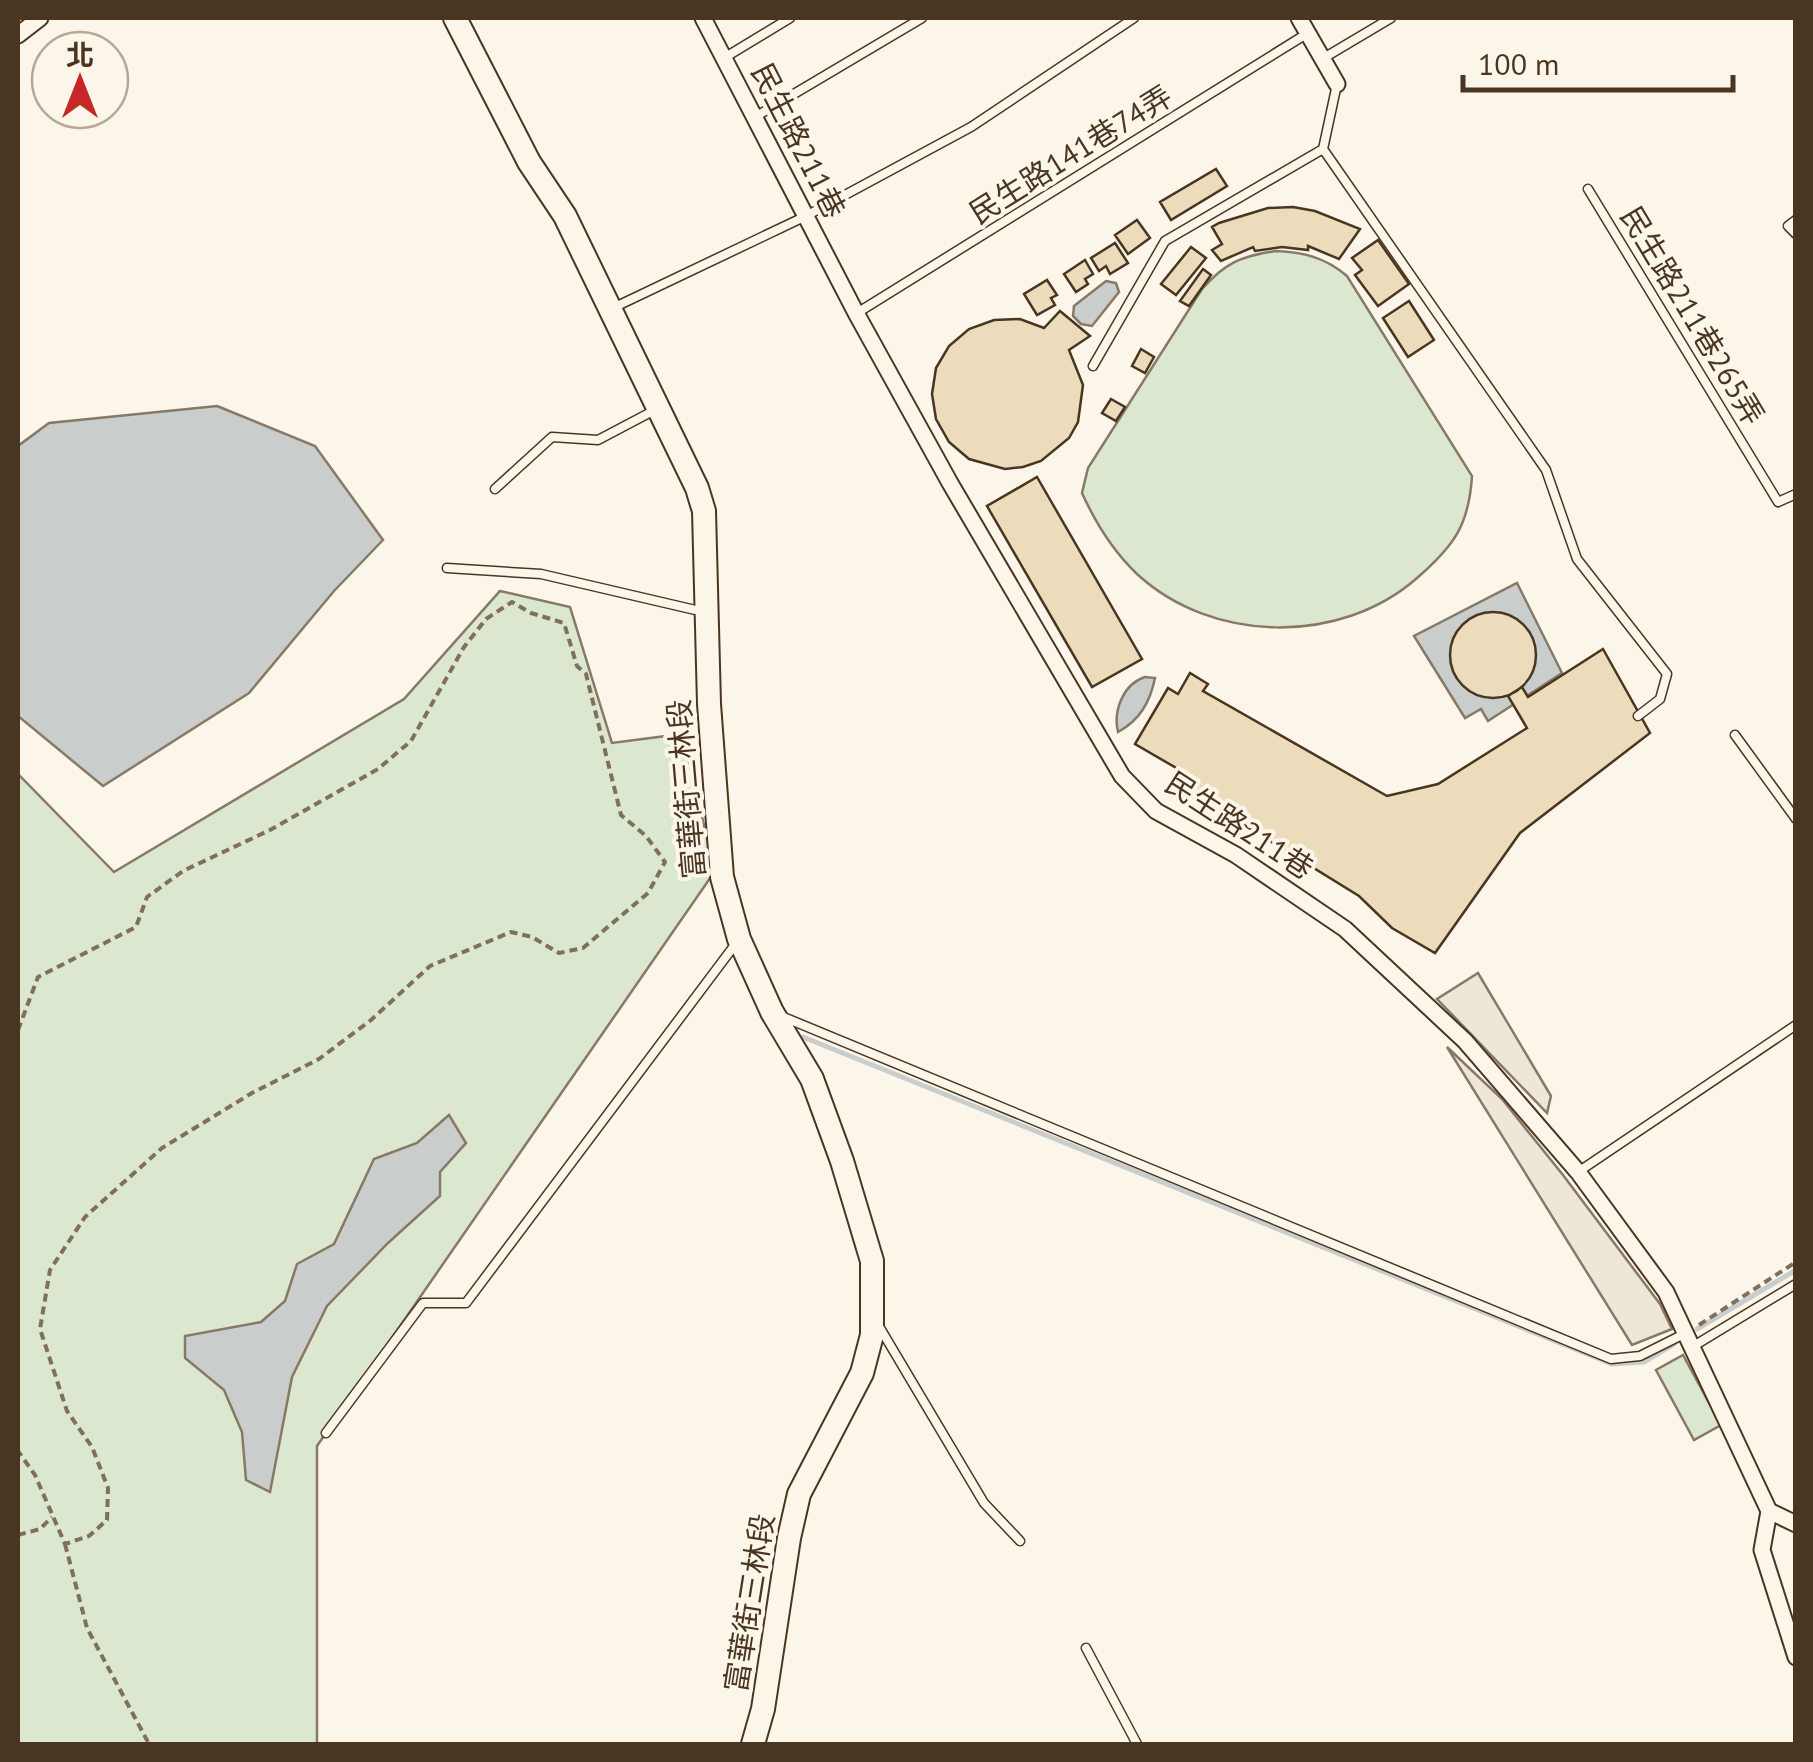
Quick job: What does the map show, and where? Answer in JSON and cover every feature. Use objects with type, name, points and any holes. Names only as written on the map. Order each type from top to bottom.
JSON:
[{"type":"street","points":[[18,35],[40,18]]},
{"type":"street","name":"富華街三林段","points":[[455,18],[529,162],[565,216],[697,488],[704,511],[709,704],[722,877],[739,939],[772,1012],[812,1079],[872,1262],[872,1335],[862,1373],[800,1494],[789,1538],[763,1709],[753,1744]]},
{"type":"street","name":"民生路211巷","points":[[703,18],[856,314],[1122,776],[1156,811],[1236,855],[1344,929],[1465,1042],[1578,1172],[1666,1292],[1769,1510]]},
{"type":"street","points":[[1299,18],[1336,84]]},
{"type":"street","points":[[1796,1524],[1769,1510],[1762,1550],[1796,1657]]},
{"type":"lane","points":[[724,58],[790,18]]},
{"type":"lane","points":[[755,117],[922,18]]},
{"type":"lane","points":[[609,310],[806,216],[971,127],[1134,18]]},
{"type":"lane","points":[[1322,59],[1391,18]]},
{"type":"lane","name":"民生路141巷74弄","points":[[856,314],[1308,33]]},
{"type":"lane","points":[[1336,84],[1324,148],[1546,470],[1577,559],[1667,674],[1660,698],[1638,716]]},
{"type":"lane","points":[[1094,366],[1166,240],[1324,148]]},
{"type":"lane","name":"民生路211巷265弄","points":[[1588,189],[1778,502],[1796,494]]},
{"type":"lane","points":[[1796,220],[1788,226],[1796,234]]},
{"type":"lane","points":[[495,489],[552,437],[598,440],[657,409]]},
{"type":"lane","points":[[447,568],[541,574],[708,614]]},
{"type":"lane","points":[[1735,734],[1796,818]]},
{"type":"lane","points":[[326,1433],[423,1304],[466,1304],[739,939]]},
{"type":"lane","points":[[772,1012],[1611,1359],[1640,1356],[1689,1340],[1796,1284]]},
{"type":"lane","points":[[1578,1172],[1796,1024]]},
{"type":"lane","points":[[872,1315],[984,1503],[1020,1542]]},
{"type":"lane","points":[[1086,1648],[1137,1744]]},
{"type":"path","points":[[18,1030],[38,977],[136,927],[148,897],[184,871],[270,830],[378,769],[411,741],[464,647],[486,619],[512,602],[531,613],[564,623],[577,666],[586,674],[621,815],[646,836],[665,862],[648,893],[583,948],[559,953],[532,936],[510,932],[430,966],[372,1020],[319,1058],[162,1148],[85,1217],[50,1270],[40,1329],[67,1411],[92,1447],[108,1488],[107,1520],[89,1536],[65,1544]]},
{"type":"path","points":[[1689,1340],[1796,1262]]},
{"type":"path","points":[[18,1451],[35,1476],[65,1544],[87,1628],[149,1744]]},
{"type":"path","points":[[18,1535],[40,1528],[53,1516]]},
{"type":"green space","points":[[1276,251],[1314,257],[1347,276],[1472,476],[1467,508],[1457,533],[1417,578],[1386,600],[1315,625],[1239,624],[1202,614],[1168,597],[1120,556],[1082,493],[1088,468],[1202,289],[1234,262]]},
{"type":"green space","points":[[500,591],[570,607],[612,743],[682,734],[715,871],[317,1446],[317,1744],[18,1744],[18,774],[114,872],[404,699]]},
{"type":"green space","points":[[1683,1355],[1721,1425],[1694,1440],[1656,1370]]},
{"type":"shaded area","points":[[1106,281],[1116,283],[1119,292],[1092,326],[1081,324],[1073,316],[1074,306]]},
{"type":"shaded area","points":[[217,406],[315,446],[383,540],[334,591],[249,693],[103,786],[18,716],[18,446],[49,423]]},
{"type":"shaded area","points":[[1517,583],[1562,673],[1488,721],[1481,709],[1465,718],[1414,636]]},
{"type":"shaded area","points":[[1145,677],[1155,678],[1147,702],[1138,716],[1118,732],[1121,699]]},
{"type":"shaded area","points":[[1478,973],[1551,1096],[1547,1113],[1437,999]]},
{"type":"shaded area","points":[[1447,1047],[1502,1099],[1563,1175],[1660,1304],[1672,1329],[1632,1345]]},
{"type":"shaded area","points":[[449,1115],[466,1143],[440,1172],[440,1196],[327,1306],[292,1377],[270,1492],[246,1480],[242,1432],[224,1390],[185,1358],[185,1336],[261,1322],[285,1301],[297,1264],[334,1244],[374,1159],[417,1143]]},
{"type":"building","points":[[1216,169],[1227,186],[1171,220],[1160,202]]},
{"type":"building","points":[[1268,208],[1315,211],[1360,229],[1339,259],[1308,246],[1308,250],[1282,247],[1255,251],[1253,247],[1221,261],[1212,250],[1222,244],[1212,227],[1219,223]]},
{"type":"building","points":[[1137,220],[1150,238],[1128,254],[1115,235]]},
{"type":"building","points":[[1378,240],[1409,284],[1378,306],[1355,275],[1362,270],[1352,258]]},
{"type":"building","points":[[1115,243],[1128,263],[1110,274],[1106,266],[1099,271],[1091,258]]},
{"type":"building","points":[[1191,247],[1206,258],[1176,295],[1161,284]]},
{"type":"building","points":[[1085,260],[1093,274],[1085,279],[1088,284],[1076,292],[1064,274]]},
{"type":"building","points":[[1203,269],[1211,275],[1189,306],[1180,301]]},
{"type":"building","points":[[1047,280],[1057,295],[1051,298],[1055,305],[1037,315],[1024,294]]},
{"type":"building","points":[[1409,301],[1434,340],[1408,357],[1383,318]]},
{"type":"building","points":[[1060,311],[1090,336],[1069,350],[1083,385],[1078,422],[1069,438],[1041,461],[1023,467],[1005,469],[969,459],[949,442],[936,419],[932,394],[936,368],[949,346],[969,329],[994,320],[1020,319],[1044,328]]},
{"type":"building","points":[[1141,349],[1154,357],[1145,373],[1132,366]]},
{"type":"building","points":[[1111,399],[1125,407],[1116,421],[1102,413]]},
{"type":"building","points":[[1037,477],[1142,659],[1092,687],[987,506]]},
{"type":"building","points":[[1493,612],[1517,619],[1529,631],[1536,655],[1529,679],[1517,691],[1493,698],[1469,691],[1457,679],[1450,655],[1457,631],[1469,619]]},
{"type":"building","points":[[1603,649],[1650,733],[1520,833],[1435,953],[1392,928],[1359,896],[1171,780],[1178,769],[1135,744],[1168,688],[1178,694],[1190,673],[1208,684],[1203,691],[1387,796],[1438,784],[1527,728],[1508,696],[1522,687],[1528,697]]},
{"type":"waterway","points":[[803,1037],[1612,1364],[1644,1362],[1674,1344]]},
{"type":"waterway","points":[[1697,1329],[1796,1270]]}]
